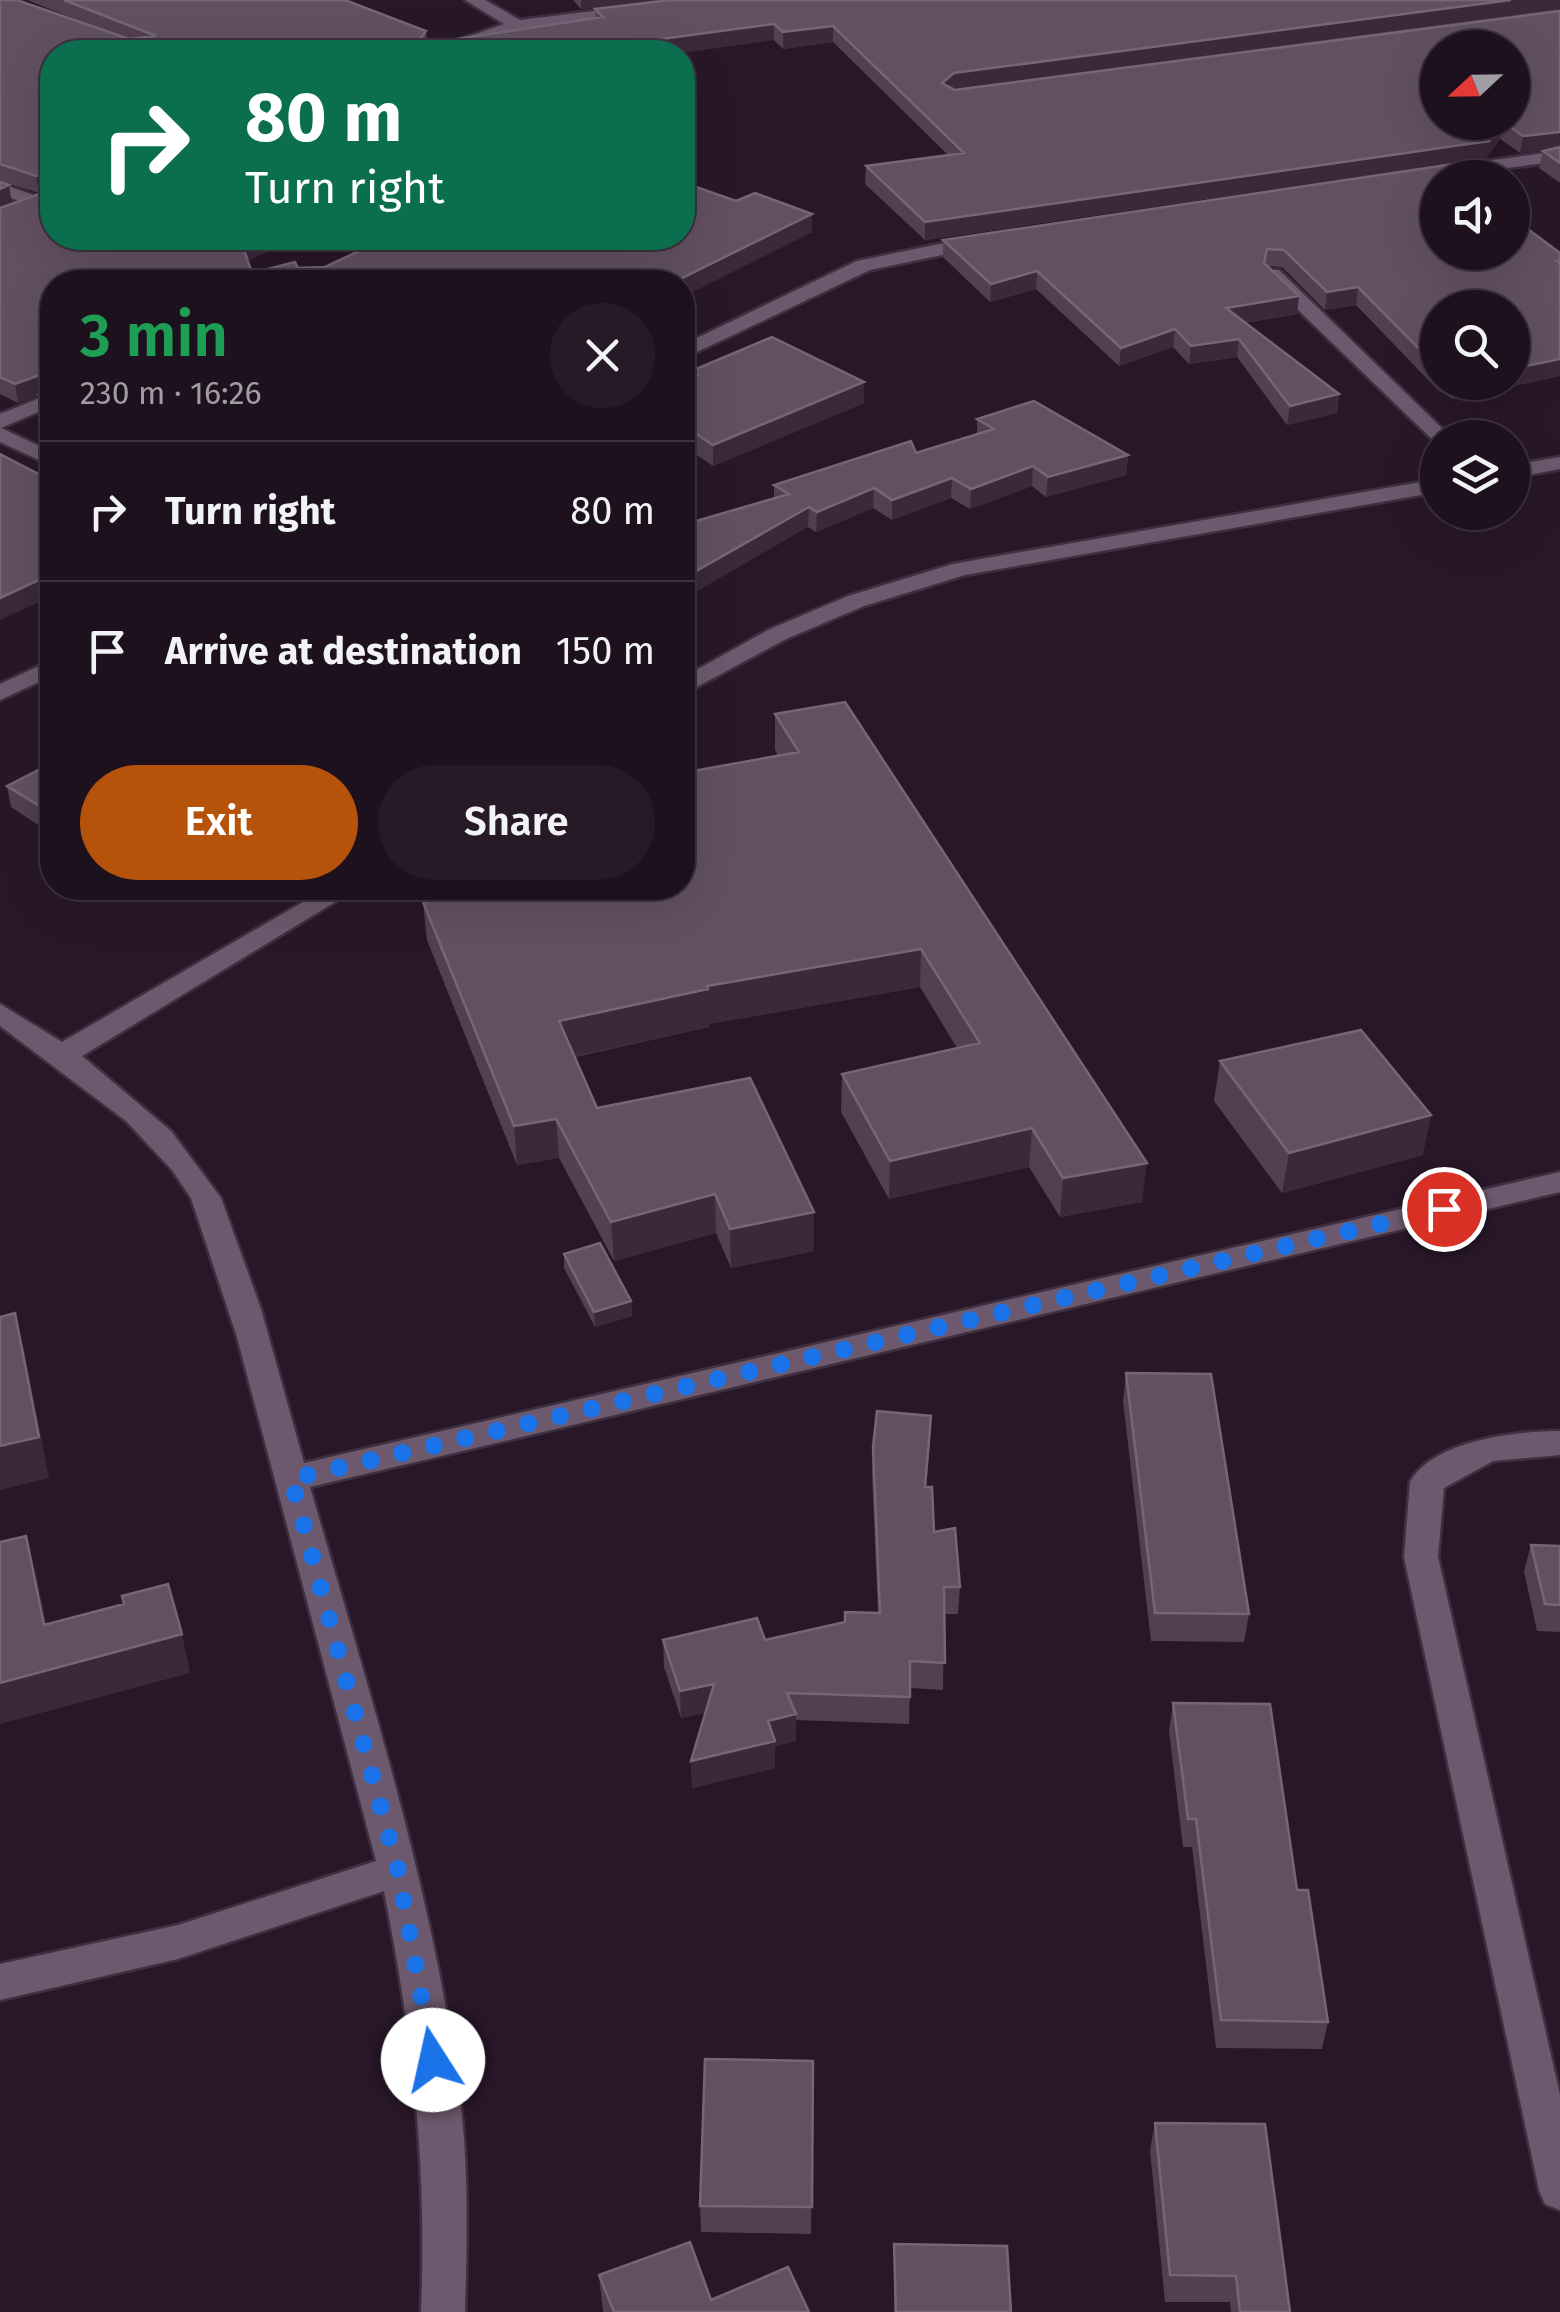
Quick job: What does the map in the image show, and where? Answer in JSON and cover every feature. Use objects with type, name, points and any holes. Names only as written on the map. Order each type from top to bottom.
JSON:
[{"type":"street","points":[[474,0],[517,25]]},
{"type":"street","points":[[470,40],[517,25],[654,9]]},
{"type":"street","points":[[1415,176],[1560,156]]},
{"type":"street","points":[[0,188],[40,200]]},
{"type":"street","points":[[13,213],[40,203]]},
{"type":"street","points":[[695,347],[864,265],[917,251],[1010,237]]},
{"type":"street","points":[[1272,274],[1423,420]]},
{"type":"street","points":[[0,422],[40,404]]},
{"type":"street","points":[[0,434],[40,454]]},
{"type":"street","points":[[1530,469],[1560,464]]},
{"type":"street","points":[[695,681],[778,634],[856,600],[961,569],[1420,487]]},
{"type":"street","points":[[0,693],[40,673]]},
{"type":"street","points":[[62,1056],[325,900]]},
{"type":"street","points":[[0,1013],[62,1056],[169,1142],[204,1195],[242,1300],[398,1870],[433,2060],[444,2163],[448,2262],[442,2312]]},
{"type":"street","points":[[291,1479],[1560,1182]]},
{"type":"street","points":[[1560,1443],[1516,1442],[1464,1456],[1426,1482],[1420,1521],[1420,1558],[1560,2190]]},
{"type":"street","points":[[0,1982],[178,1942],[398,1870]]},
{"type":"building","points":[[0,0],[17,0],[129,39],[156,36],[64,0],[345,0],[426,31],[420,39],[450,40],[40,40],[40,175],[0,164]]},
{"type":"building","points":[[670,0],[1511,0],[954,73],[942,83],[955,90],[1560,11],[1560,132],[1530,135],[1530,30],[1420,30],[1420,140],[1489,141],[925,222],[866,166],[964,153],[833,26],[783,32],[774,24],[654,40],[450,40],[603,17],[595,9]]},
{"type":"building","points":[[1560,147],[1560,163],[1543,151]]},
{"type":"building","points":[[1420,169],[1420,270],[1530,270],[1530,230],[1560,253],[1560,359],[1530,365],[1530,290],[1420,290],[1420,350],[1358,287],[1327,292],[1284,250],[1267,249],[1264,263],[1299,296],[1226,308],[1339,394],[1290,406],[1239,339],[1191,346],[1175,329],[1121,348],[1037,271],[991,284],[943,240]]},
{"type":"building","points":[[695,187],[736,201],[755,193],[812,214],[695,272],[264,270],[295,262],[298,268],[325,267],[361,250],[695,250]]},
{"type":"building","points":[[40,194],[40,250],[244,250],[251,270],[40,270],[40,375],[15,384],[0,377],[0,208]]},
{"type":"building","points":[[772,337],[864,382],[713,445],[695,433],[695,369]]},
{"type":"building","points":[[1034,401],[1128,455],[1048,477],[1033,466],[971,489],[952,478],[892,500],[874,488],[817,512],[809,507],[695,572],[695,521],[789,494],[774,485],[911,441],[916,453],[994,429],[977,419]]},
{"type":"building","points":[[0,454],[40,475],[40,580],[0,598]]},
{"type":"building","points":[[845,702],[1147,1163],[1063,1178],[1032,1128],[890,1161],[842,1074],[980,1043],[921,949],[707,986],[708,989],[559,1021],[597,1108],[750,1078],[814,1212],[730,1229],[715,1194],[611,1222],[556,1119],[514,1126],[423,902],[695,900],[695,771],[799,752],[775,714]]},
{"type":"building","points":[[40,769],[40,806],[7,786]]},
{"type":"building","points":[[1361,1030],[1431,1115],[1289,1153],[1220,1061]]},
{"type":"building","points":[[600,1243],[631,1301],[594,1312],[564,1254]]},
{"type":"building","points":[[15,1313],[39,1437],[0,1446],[0,1317]]},
{"type":"building","points":[[1126,1373],[1211,1374],[1249,1614],[1155,1613]]},
{"type":"building","points":[[877,1411],[931,1416],[925,1487],[932,1487],[934,1532],[955,1528],[960,1587],[944,1587],[945,1663],[910,1661],[910,1697],[787,1693],[796,1714],[768,1721],[775,1741],[691,1761],[714,1684],[680,1691],[663,1640],[757,1618],[765,1640],[845,1622],[845,1612],[880,1613],[873,1447]]},
{"type":"building","points":[[26,1536],[44,1625],[124,1604],[122,1596],[168,1584],[182,1634],[0,1683],[0,1542]]},
{"type":"building","points":[[1531,1545],[1560,1546],[1560,1605],[1545,1604]]},
{"type":"building","points":[[1173,1703],[1270,1704],[1297,1890],[1308,1890],[1328,2022],[1221,2020],[1196,1819],[1188,1819]]},
{"type":"building","points":[[705,2059],[813,2061],[812,2207],[700,2206]]},
{"type":"building","points":[[1155,2123],[1265,2124],[1290,2312],[1240,2312],[1236,2276],[1170,2275]]},
{"type":"building","points":[[690,2242],[711,2300],[788,2267],[809,2312],[614,2312],[599,2275]]},
{"type":"building","points":[[894,2244],[1007,2246],[1011,2312],[896,2312]]},
{"type":"route","points":[[433,2060],[398,1870],[291,1479],[1444,1209]]}]
